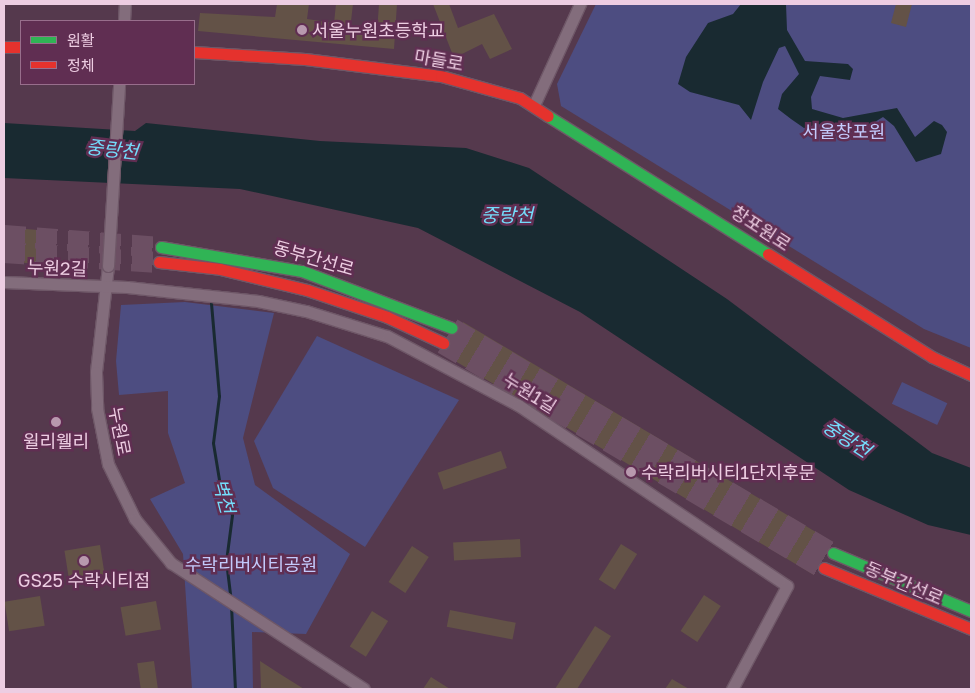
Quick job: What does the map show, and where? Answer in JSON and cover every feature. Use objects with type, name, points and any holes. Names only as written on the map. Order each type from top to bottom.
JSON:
[{"type":"main road","points":[[4,47],[20,47]]},
{"type":"main road","name":"마들로","points":[[195,52],[305,59],[441,76],[534,105]]},
{"type":"main road","name":"창포원로","points":[[534,105],[932,357],[971,374]]},
{"type":"main road","name":"동부간선로","points":[[161,247],[302,271],[375,295],[452,328]]},
{"type":"main road","name":"동부간선로","points":[[159,262],[220,269],[307,290],[387,317],[443,343]]},
{"type":"main road","name":"동부간선로","points":[[833,553],[971,610]]},
{"type":"main road","name":"동부간선로","points":[[824,568],[971,629]]},
{"type":"street","points":[[124,20],[125,4]]},
{"type":"street","points":[[534,105],[580,4]]},
{"type":"street","name":"누원로","points":[[119,85],[107,287],[96,372],[102,441],[125,501],[171,563],[364,689]]},
{"type":"street","name":"누원2길","points":[[5,282],[107,287]]},
{"type":"street","name":"누원1길","points":[[107,287],[258,301],[342,321],[387,336],[518,404],[787,586],[732,689]]},
{"type":"green space","name":"서울창포원","points":[[596,4],[971,4],[971,348],[924,329],[561,106],[557,84]]},
{"type":"green space","name":"수락리버시티공원","points":[[185,302],[274,313],[243,438],[255,485],[350,554],[306,634],[252,632],[253,689],[192,689],[183,554],[150,499],[185,483],[168,433],[168,391],[119,395],[116,361],[121,305]]},
{"type":"green space","points":[[317,336],[459,400],[365,547],[273,488],[254,441]]},
{"type":"green space","points":[[902,382],[947,403],[937,425],[892,404]]},
{"type":"water","points":[[741,4],[786,4],[787,30],[805,61],[848,64],[853,69],[850,80],[820,76],[811,97],[812,109],[843,118],[897,108],[915,137],[934,121],[942,125],[947,132],[941,154],[916,162],[894,126],[883,117],[857,133],[818,124],[804,128],[791,119],[778,109],[782,94],[799,74],[785,46],[779,48],[763,82],[751,120],[739,105],[690,92],[678,84],[686,57],[708,23],[733,14]]},
{"type":"water","name":"중랑천","points":[[4,123],[135,131],[146,123],[320,141],[466,148],[529,168],[727,299],[932,453],[971,468],[971,535],[928,525],[849,490],[580,312],[418,228],[240,189],[4,178]]},
{"type":"building","points":[[277,4],[309,4],[307,19],[334,23],[336,4],[353,4],[350,30],[377,32],[379,4],[397,4],[394,49],[198,31],[200,13],[275,17]]},
{"type":"building","points":[[433,4],[449,4],[458,28],[494,14],[512,49],[490,59],[482,44],[454,58]]},
{"type":"building","points":[[896,4],[912,4],[906,27],[891,23]]},
{"type":"building","points":[[4,227],[52,231],[49,265],[4,261]]},
{"type":"building","points":[[463,322],[831,541],[813,563],[814,575],[445,355],[463,333]]},
{"type":"building","points":[[501,451],[507,468],[444,490],[438,473]]},
{"type":"building","points":[[520,539],[521,557],[454,560],[453,543]]},
{"type":"building","points":[[621,544],[637,554],[615,590],[599,580]]},
{"type":"building","points":[[100,545],[105,575],[69,580],[64,551]]},
{"type":"building","points":[[412,546],[429,557],[405,593],[389,582]]},
{"type":"building","points":[[704,595],[721,606],[697,642],[681,631]]},
{"type":"building","points":[[40,596],[45,626],[9,631],[4,602]]},
{"type":"building","points":[[156,601],[161,630],[126,636],[121,607]]},
{"type":"building","points":[[450,610],[516,623],[513,639],[447,627]]},
{"type":"building","points":[[372,611],[388,621],[366,657],[350,647]]},
{"type":"building","points":[[595,626],[611,636],[577,689],[555,689]]},
{"type":"building","points":[[154,661],[158,689],[141,689],[137,663]]},
{"type":"building","points":[[260,661],[280,674],[304,689],[261,689]]},
{"type":"building","points":[[431,677],[450,689],[423,689]]},
{"type":"building","points":[[672,679],[689,689],[665,689]]},
{"type":"waterway","name":"벽천","points":[[211,303],[219,396],[213,443],[221,492],[232,515],[226,561],[231,599]]},
{"type":"waterway","name":"벽천","points":[[231,605],[235,689]]},
{"type":"tunnel","points":[[4,235],[161,247]]},
{"type":"tunnel","points":[[4,252],[159,262]]},
{"type":"tunnel","points":[[452,328],[833,553]]},
{"type":"tunnel","points":[[443,343],[824,568]]},
{"type":"traffic: fast","points":[[548,116],[768,254]]},
{"type":"traffic: fast","points":[[161,247],[302,271],[452,328]]},
{"type":"traffic: fast","points":[[833,553],[971,611]]},
{"type":"traffic: jam","points":[[4,47],[20,47]]},
{"type":"traffic: jam","points":[[195,52],[305,59],[441,76],[520,98],[548,116]]},
{"type":"traffic: jam","points":[[768,254],[932,357],[971,375]]},
{"type":"traffic: jam","points":[[159,262],[220,269],[307,290],[387,317],[443,343]]},
{"type":"traffic: jam","points":[[824,568],[971,629]]},
{"type":"place","name":"서울누원초등학교","points":[[302,30]]},
{"type":"place","name":"윌리웰리","points":[[56,422]]},
{"type":"place","name":"수락리버시티1단지후문","points":[[631,472]]},
{"type":"place","name":"GS25 수락시티점","points":[[84,561]]}]
